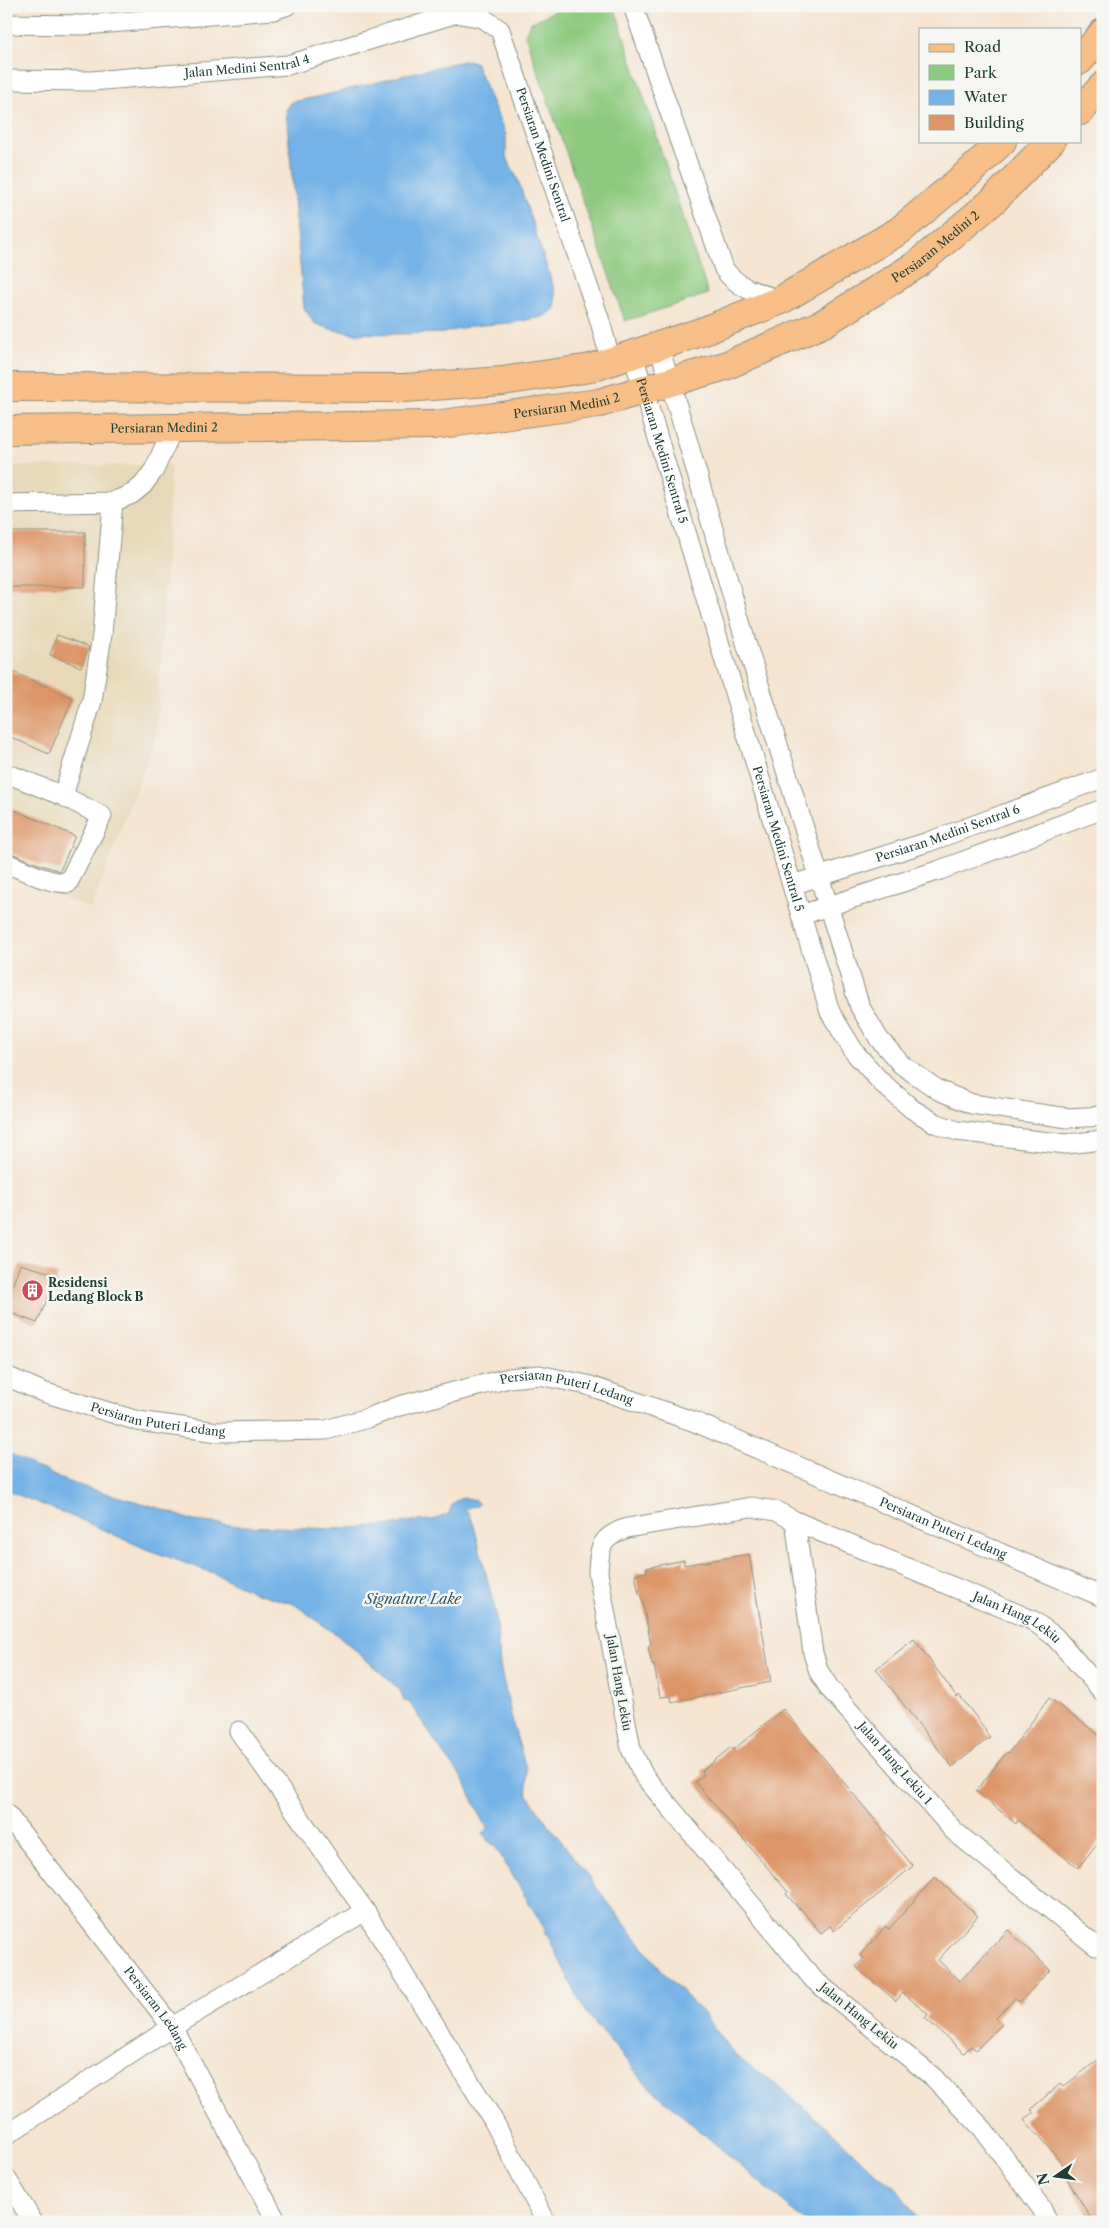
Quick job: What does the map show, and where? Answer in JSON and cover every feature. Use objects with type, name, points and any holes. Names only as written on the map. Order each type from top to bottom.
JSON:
[{"type":"main road","points":[[1082,58],[1103,33]]},
{"type":"main road","points":[[1082,109],[1103,86]]},
{"type":"main road","points":[[6,387],[404,388],[451,386],[577,371],[659,347],[742,317],[781,300],[899,231],[971,171],[1001,142]]},
{"type":"main road","name":"Persiaran Medini 2","points":[[6,430],[434,425],[599,402],[644,390],[725,366],[824,323],[916,265],[993,201],[1050,142]]},
{"type":"street","points":[[6,24],[84,25],[273,10],[286,6]]},
{"type":"street","name":"Jalan Medini Sentral 4","points":[[6,80],[90,81],[288,65],[461,14],[480,6]]},
{"type":"street","points":[[633,6],[724,269],[732,279],[744,288],[781,300]]},
{"type":"street","name":"Persiaran Medini Sentral","points":[[461,14],[483,18],[500,30],[600,321],[622,358]]},
{"type":"street","points":[[659,347],[747,646],[860,1007],[879,1039],[902,1065],[938,1090],[972,1104],[1068,1118],[1103,1116]]},
{"type":"street","name":"Persiaran Medini Sentral 5","points":[[622,358],[644,390],[830,1012],[855,1053],[881,1082],[912,1108],[935,1123],[957,1131],[1066,1144],[1103,1140]]},
{"type":"street","points":[[6,504],[113,502],[132,494],[143,485],[154,470],[173,428]]},
{"type":"street","points":[[63,796],[92,701],[102,635],[113,502]]},
{"type":"street","points":[[6,773],[63,796],[102,816],[68,883],[58,883],[6,863]]},
{"type":"street","name":"Persiaran Medini Sentral 6","points":[[792,885],[928,842],[1103,778]]},
{"type":"street","points":[[801,915],[940,870],[1103,809]]},
{"type":"street","name":"Persiaran Puteri Ledang","points":[[6,1376],[43,1392],[138,1420],[218,1432],[326,1430],[368,1418],[399,1406],[509,1378],[539,1375],[559,1379],[587,1385],[695,1422],[1103,1597]]},
{"type":"street","name":"Jalan Hang Lekiu","points":[[1048,2222],[1042,2210],[983,2129],[934,2077],[814,1980],[644,1776],[631,1749],[598,1573],[599,1557],[604,1543],[612,1534],[627,1528],[751,1507],[776,1511],[795,1522],[1032,1620],[1054,1636],[1103,1692]]},
{"type":"street","name":"Jalan Hang Lekiu 1","points":[[795,1522],[813,1653],[819,1672],[830,1689],[954,1831],[1096,1946]]},
{"type":"street","points":[[239,1731],[365,1911],[493,2120],[546,2222]]},
{"type":"street","name":"Persiaran Ledang","points":[[6,1813],[172,2028],[277,2222]]},
{"type":"street","points":[[6,2135],[172,2028],[365,1911]]},
{"type":"street","points":[[6,2178],[33,2222]]},
{"type":"shaded area","points":[[171,465],[157,733],[91,909],[6,873],[6,466]]},
{"type":"green space","points":[[565,6],[614,6],[708,294],[625,321],[525,35],[530,23]]},
{"type":"water","points":[[468,60],[475,62],[506,135],[506,156],[518,180],[555,292],[556,308],[543,317],[510,323],[471,326],[443,333],[351,333],[330,329],[314,323],[304,308],[286,110],[292,102]]},
{"type":"water","name":"Signature Lake","points":[[6,1457],[15,1462],[44,1470],[58,1478],[84,1487],[156,1507],[194,1521],[240,1526],[338,1529],[392,1525],[433,1520],[449,1514],[456,1501],[465,1498],[479,1504],[469,1507],[465,1511],[470,1515],[474,1526],[496,1614],[500,1666],[514,1728],[526,1768],[527,1794],[623,1922],[665,1974],[701,2011],[736,2056],[783,2090],[840,2139],[866,2165],[897,2189],[920,2222],[806,2222],[648,2086],[584,2010],[543,1926],[495,1846],[483,1834],[487,1828],[462,1778],[409,1702],[404,1701],[400,1690],[344,1640],[294,1604],[253,1592],[213,1573],[146,1549],[86,1522],[6,1490]]},
{"type":"building","points":[[6,532],[85,532],[85,587],[6,587]]},
{"type":"building","points":[[57,635],[89,647],[81,667],[50,655]]},
{"type":"building","points":[[6,669],[73,698],[49,754],[6,735]]},
{"type":"building","points":[[12,809],[75,836],[60,871],[6,851],[6,823]]},
{"type":"building","name":"Residensi Ledang Block B","points":[[20,1264],[58,1275],[37,1323],[6,1311],[6,1304]]},
{"type":"building","points":[[749,1554],[771,1682],[672,1702],[671,1696],[660,1697],[648,1646],[651,1645],[641,1593],[639,1594],[635,1574],[647,1572],[646,1568],[684,1560],[684,1565]]},
{"type":"building","points":[[914,1639],[957,1697],[959,1695],[990,1737],[952,1767],[876,1669]]},
{"type":"building","points":[[1049,1698],[1103,1738],[1103,1836],[1078,1868],[1018,1820],[1016,1824],[976,1791],[1007,1752],[1009,1753]]},
{"type":"building","points":[[783,1709],[913,1866],[834,1931],[830,1926],[821,1933],[786,1894],[788,1892],[695,1782],[704,1775],[702,1771],[731,1747],[733,1750]]},
{"type":"building","points":[[935,1877],[978,1916],[938,1960],[960,1981],[1008,1930],[1050,1970],[1020,2002],[1015,1998],[996,2018],[1002,2024],[976,2050],[971,2046],[964,2053],[925,2018],[928,2014],[903,1993],[896,2001],[856,1967],[864,1958],[860,1955],[885,1926],[889,1929]]},
{"type":"building","points":[[1103,2056],[1103,2222],[1093,2222],[1066,2177],[1071,2174],[1024,2120],[1034,2112],[1031,2109],[1060,2084],[1063,2087]]},
{"type":"waterway","points":[[6,1454],[31,1467]]},
{"type":"place","name":"Residensi Ledang Block B","points":[[32,1290]]}]
